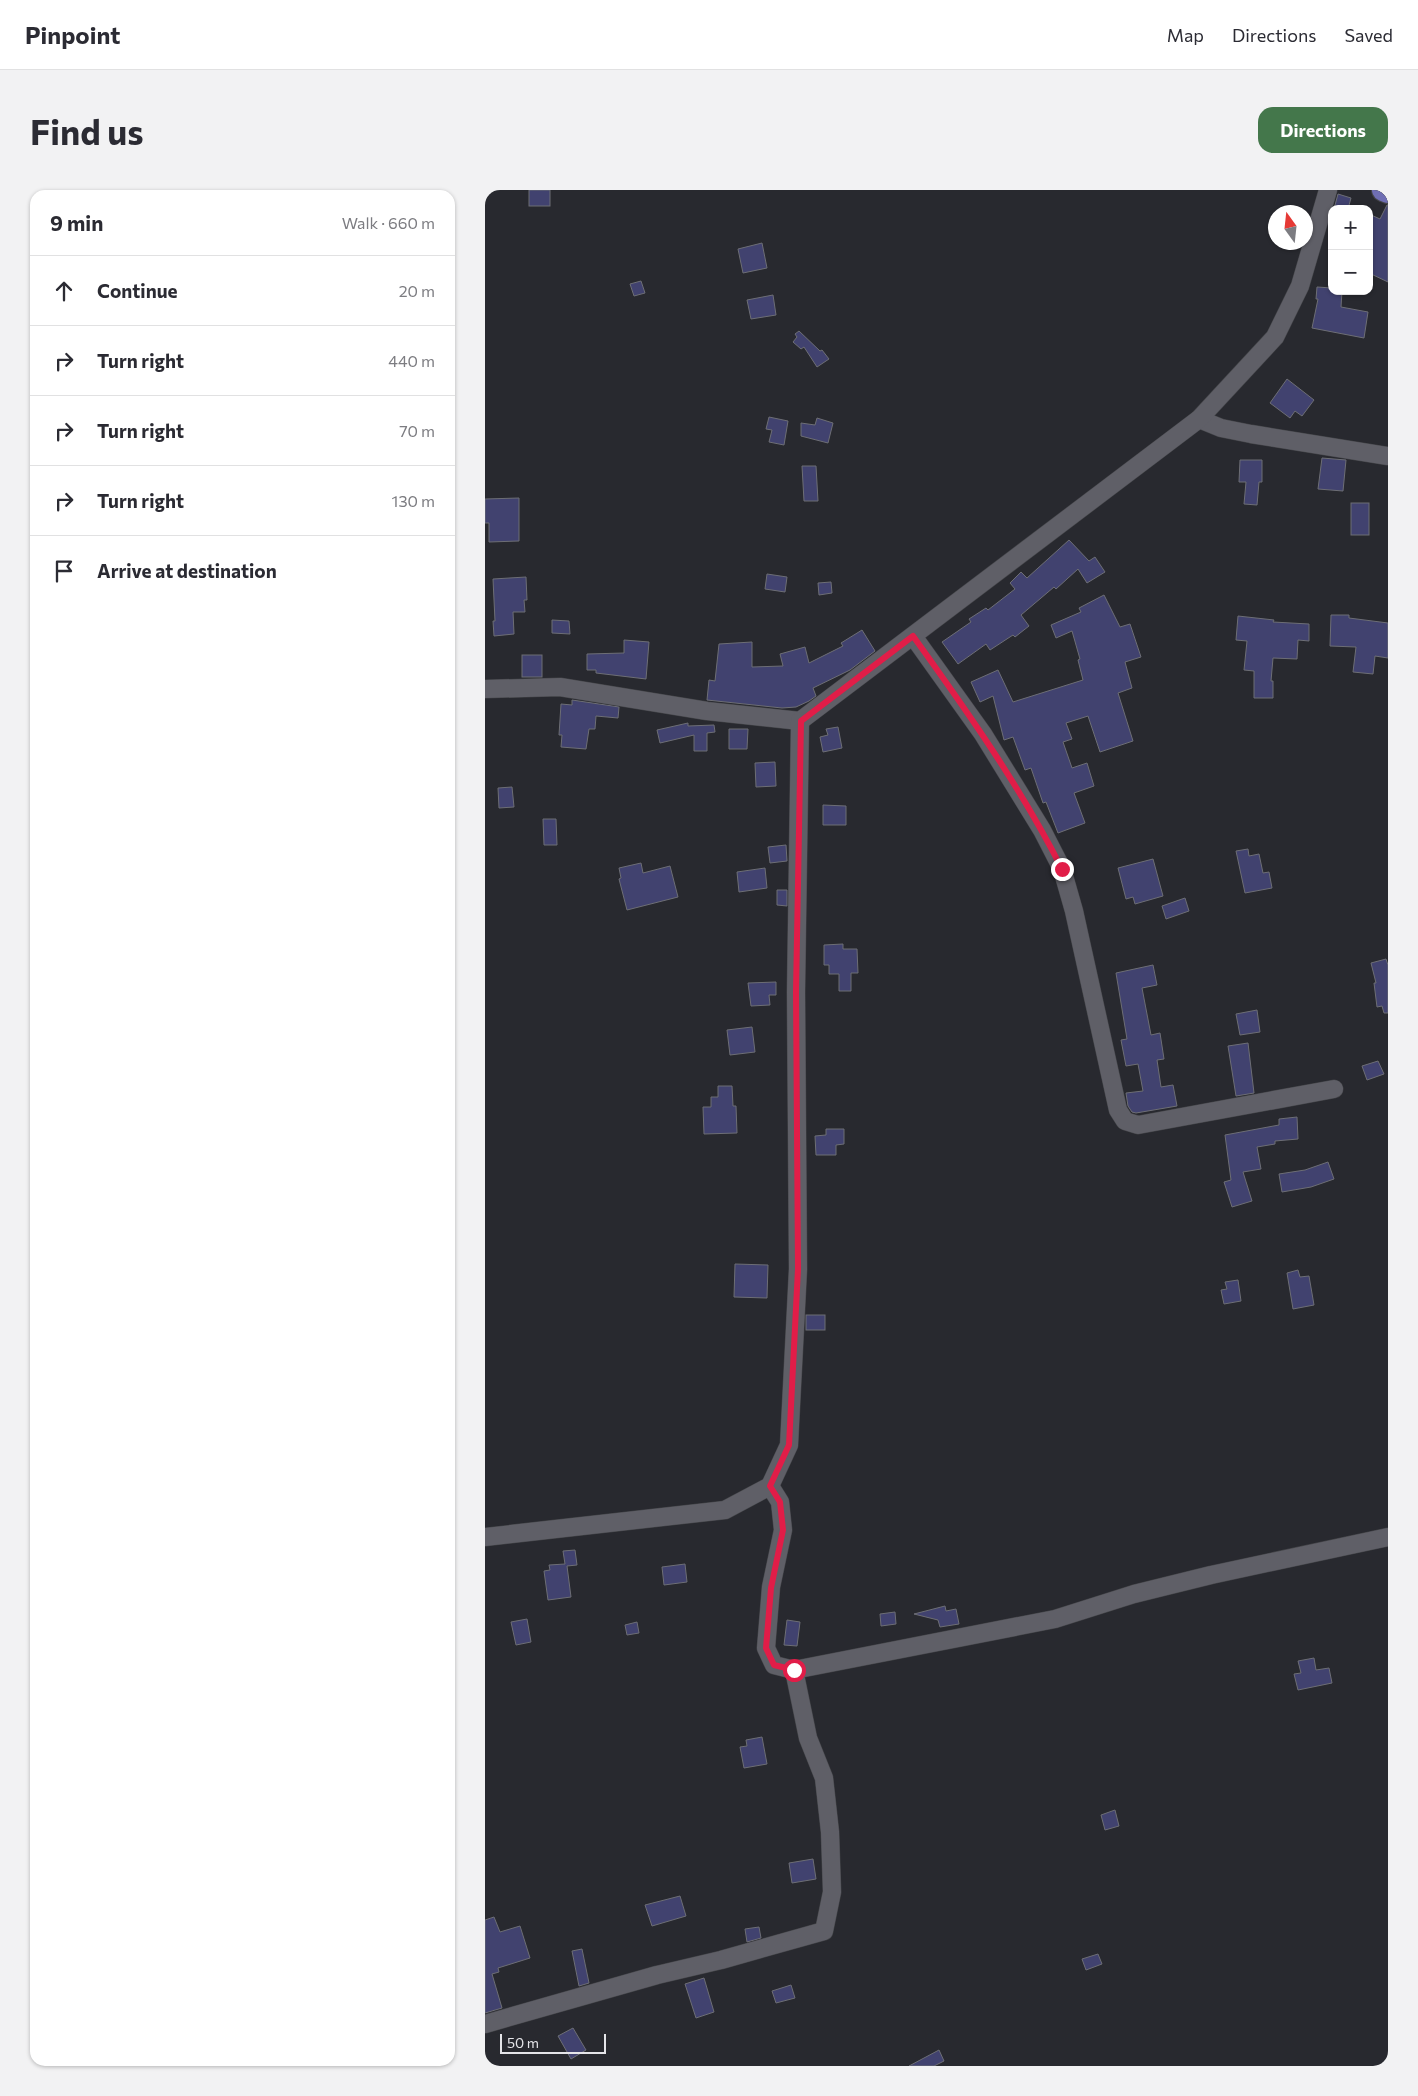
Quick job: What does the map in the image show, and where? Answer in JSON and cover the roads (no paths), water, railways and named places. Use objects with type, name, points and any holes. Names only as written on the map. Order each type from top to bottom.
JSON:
[{"type":"main road","points":[[1383,190],[1388,192]]},
{"type":"street","points":[[485,689],[560,687],[707,711],[801,721],[1199,419],[1275,337],[1300,286],[1328,190]]},
{"type":"street","points":[[1199,419],[1221,428],[1251,434],[1388,456]]},
{"type":"street","points":[[913,636],[983,734],[1042,830],[1062,869],[1075,912],[1118,1110],[1125,1121],[1139,1125],[1334,1089]]},
{"type":"street","points":[[485,1536],[725,1510],[770,1486],[789,1445],[798,1269],[796,992],[801,721]]},
{"type":"street","points":[[770,1486],[780,1502],[783,1530],[771,1588],[766,1648],[774,1665],[794,1670],[1055,1619],[1134,1594],[1388,1536]]},
{"type":"street","points":[[485,2024],[657,1975],[721,1960],[824,1931],[833,1892],[824,1778],[808,1738],[794,1670]]}]
